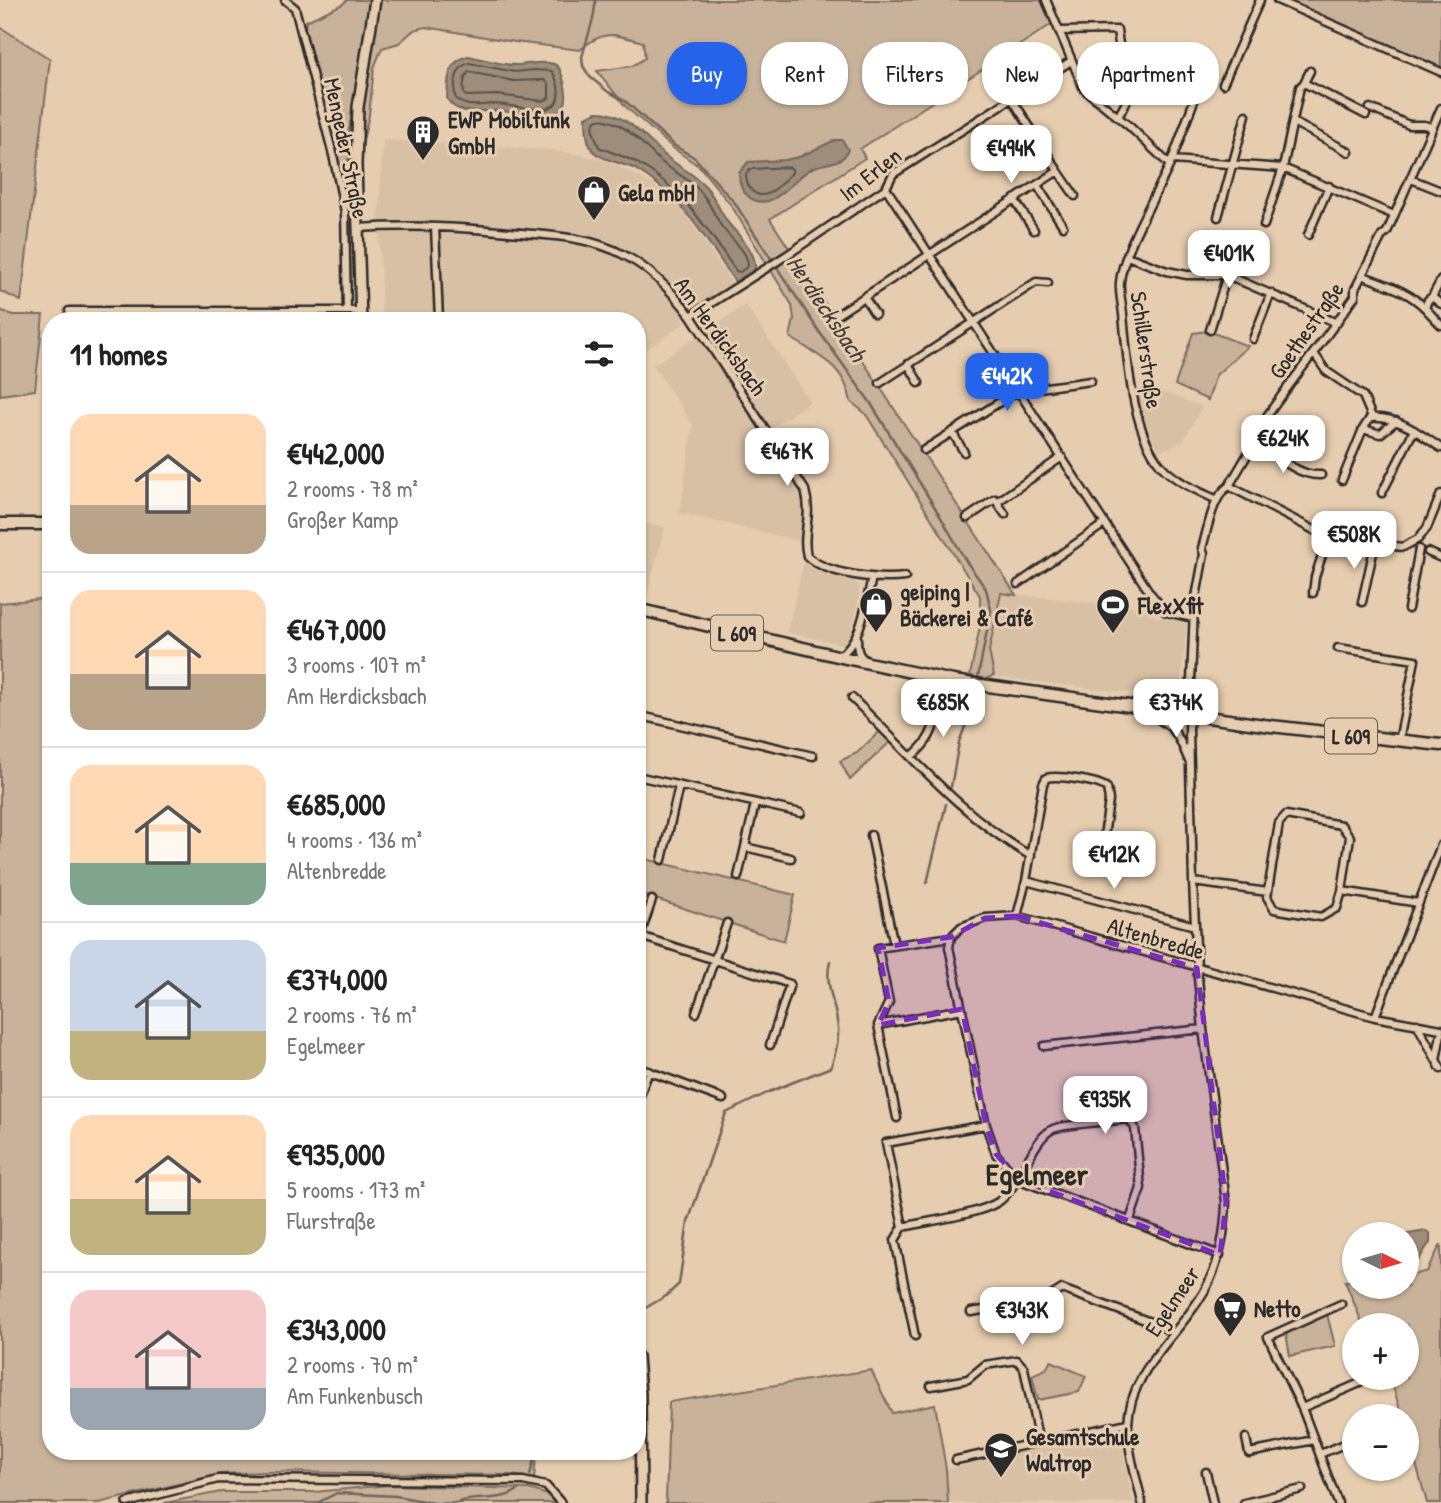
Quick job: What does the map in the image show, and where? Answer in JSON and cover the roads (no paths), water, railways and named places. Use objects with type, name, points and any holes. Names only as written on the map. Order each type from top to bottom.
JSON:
[{"type":"main road","points":[[361,312],[358,107],[375,0]]},
{"type":"main road","points":[[0,524],[42,524]]},
{"type":"main road","name":"L 609","points":[[646,611],[838,657],[953,681],[1441,745]]},
{"type":"main road","points":[[641,1460],[641,1503]]},
{"type":"street","name":"Mengeder Straße","points":[[285,0],[295,8],[345,212],[347,311]]},
{"type":"street","points":[[1046,0],[1084,89],[1171,162],[1283,167],[1394,215]]},
{"type":"street","points":[[1223,84],[1260,0]]},
{"type":"street","points":[[1277,0],[1441,72]]},
{"type":"street","points":[[1059,30],[1117,30],[1121,58],[1141,75],[1118,117]]},
{"type":"street","name":"Im Erlen","points":[[1063,66],[1071,61]]},
{"type":"street","points":[[1264,225],[1283,167],[1300,87],[1310,71]]},
{"type":"street","points":[[1304,83],[1366,115]]},
{"type":"street","name":"Im Erlen","points":[[691,316],[886,188],[893,174],[1002,105]]},
{"type":"street","points":[[1016,105],[1075,196]]},
{"type":"street","name":"Schillerstraße","points":[[1192,105],[1171,162],[1127,256],[1120,282],[1137,412],[1143,432],[1156,460],[1171,474],[1193,489],[1217,500]]},
{"type":"street","points":[[1370,108],[1409,125],[1431,127]]},
{"type":"street","name":"Goethestraße","points":[[1191,714],[1193,618],[1204,554],[1202,548],[1217,500],[1222,490],[1229,486],[1266,424],[1267,416],[1304,363],[1315,355],[1355,296],[1382,236],[1387,232],[1441,108]]},
{"type":"street","points":[[1218,217],[1246,115]]},
{"type":"street","points":[[1293,122],[1349,152]]},
{"type":"street","points":[[835,316],[1058,171]]},
{"type":"street","points":[[1411,179],[1441,191]]},
{"type":"street","points":[[1037,185],[1063,226]]},
{"type":"street","points":[[1308,234],[1329,186]]},
{"type":"street","points":[[886,188],[1150,593],[1166,612],[1193,618]]},
{"type":"street","points":[[1014,200],[1034,230]]},
{"type":"street","points":[[435,227],[439,312]]},
{"type":"street","name":"Am Herdicksbach","points":[[358,228],[435,227],[554,235],[595,242],[647,269],[678,299],[691,316],[805,491],[810,518],[804,545],[807,556],[823,567],[872,578],[905,578]]},
{"type":"street","points":[[1127,256],[1167,271],[1187,275],[1227,275],[1337,323]]},
{"type":"street","points":[[1210,330],[1227,275]]},
{"type":"street","points":[[1364,276],[1414,298],[1441,326]]},
{"type":"street","points":[[1424,309],[1441,280]]},
{"type":"street","points":[[880,383],[1036,282],[1048,283]]},
{"type":"street","points":[[1253,338],[1270,293]]},
{"type":"street","points":[[864,298],[875,314]]},
{"type":"street","points":[[1432,298],[1441,304]]},
{"type":"street","points":[[69,311],[347,311]]},
{"type":"street","points":[[1315,355],[1326,371],[1363,396],[1372,417]]},
{"type":"street","points":[[908,364],[919,383]]},
{"type":"street","points":[[924,450],[1017,391],[1091,381]]},
{"type":"street","points":[[1372,417],[1396,421],[1441,448]]},
{"type":"street","points":[[1342,480],[1363,429],[1372,417]]},
{"type":"street","points":[[1363,429],[1380,435],[1396,421]]},
{"type":"street","points":[[1382,493],[1414,430]]},
{"type":"street","points":[[952,432],[964,452]]},
{"type":"street","points":[[1255,440],[1311,476],[1321,475]]},
{"type":"street","points":[[997,502],[1062,457]]},
{"type":"street","points":[[1229,486],[1315,530],[1375,544],[1404,547],[1418,539],[1427,528],[1441,494]]},
{"type":"street","points":[[967,518],[995,499],[1005,514]]},
{"type":"street","points":[[1018,584],[1104,524]]},
{"type":"street","points":[[1312,593],[1329,534]]},
{"type":"street","points":[[1362,602],[1375,544]]},
{"type":"street","points":[[1408,608],[1419,549]]},
{"type":"street","points":[[1428,552],[1441,558]]},
{"type":"street","points":[[838,657],[848,650],[857,636],[872,578]]},
{"type":"street","points":[[857,636],[858,651],[862,658],[874,665]]},
{"type":"street","points":[[1338,648],[1415,660],[1399,741]]},
{"type":"street","points":[[852,698],[945,791],[1010,844],[1031,856]]},
{"type":"street","points":[[912,756],[928,743],[935,705]]},
{"type":"street","name":"Egelmeer","points":[[1136,707],[1172,728],[1179,737],[1190,764]]},
{"type":"street","name":"Egelmeer","points":[[1142,1503],[1128,1423],[1134,1395],[1143,1372],[1204,1292],[1220,1255],[1226,1202],[1197,968],[1190,764],[1191,714]]},
{"type":"street","points":[[646,717],[813,756]]},
{"type":"street","points":[[1101,859],[1109,800],[1107,788],[1101,784],[1055,777],[1044,780],[1017,916],[985,918],[961,927],[951,937],[949,947],[986,1125],[996,1154],[1017,1179],[1220,1255]]},
{"type":"street","points":[[646,778],[801,813]]},
{"type":"street","points":[[662,860],[679,786]]},
{"type":"street","points":[[738,877],[755,804]]},
{"type":"street","points":[[1286,815],[1341,825],[1350,837],[1342,891],[1337,908],[1321,917],[1274,909],[1267,897],[1279,823],[1286,815]]},
{"type":"street","points":[[871,835],[894,946]]},
{"type":"street","points":[[1375,1017],[1441,845]]},
{"type":"street","points":[[745,847],[791,858]]},
{"type":"street","points":[[1026,881],[1195,926]]},
{"type":"street","points":[[1194,882],[1268,892]]},
{"type":"street","points":[[1342,891],[1419,903]]},
{"type":"street","points":[[646,918],[652,900]]},
{"type":"street","name":"Altenbredde","points":[[1017,916],[1375,1017],[1416,1024],[1441,1032]]},
{"type":"street","points":[[696,1013],[727,923]]},
{"type":"street","points":[[897,1118],[878,1026],[888,1002],[878,948],[951,937]]},
{"type":"street","points":[[646,938],[790,984],[770,1045]]},
{"type":"street","points":[[878,1026],[962,1009]]},
{"type":"street","points":[[1416,1024],[1441,1069]]},
{"type":"street","points":[[1044,1046],[1203,1029]]},
{"type":"street","points":[[1436,1060],[1441,1032]]},
{"type":"street","points":[[646,1070],[723,1099]]},
{"type":"street","points":[[646,1079],[649,1071]]},
{"type":"street","points":[[903,1227],[999,1202],[1042,1139],[1053,1129],[1129,1119],[1135,1128],[1141,1188],[1130,1220]]},
{"type":"street","points":[[915,1336],[895,1240],[903,1227],[886,1143],[986,1125]]},
{"type":"street","points":[[971,1312],[1045,1300],[1062,1289],[1173,1333]]},
{"type":"street","points":[[1338,1503],[1320,1454],[1268,1337],[1341,1304]]},
{"type":"street","points":[[931,1387],[968,1379],[985,1365],[1017,1360],[1023,1366],[1039,1443]]},
{"type":"street","points":[[1301,1409],[1343,1390]]},
{"type":"street","points":[[956,1460],[1128,1423]]},
{"type":"street","points":[[1245,1438],[1249,1453],[1314,1440]]},
{"type":"street","points":[[1320,1454],[1342,1445]]},
{"type":"street","points":[[1206,1472],[1213,1503]]},
{"type":"street","points":[[127,1503],[218,1479],[336,1479],[523,1480],[547,1486],[561,1503]]},
{"type":"street","points":[[1244,1503],[1302,1489]]},
{"type":"water","points":[[468,56],[510,65],[544,62],[556,65],[564,82],[566,97],[563,107],[548,116],[458,109],[447,99],[450,72],[456,62]]},
{"type":"water","points":[[596,112],[617,116],[626,121],[667,157],[702,182],[726,220],[751,251],[755,270],[735,282],[692,220],[666,192],[635,169],[595,153],[588,141],[586,117]]},
{"type":"water","points":[[835,140],[842,140],[848,149],[843,158],[812,168],[774,198],[758,201],[749,197],[742,189],[739,173],[748,162],[799,157]]},
{"type":"water","points":[[1419,1232],[1430,1233],[1430,1243],[1419,1260]]},
{"type":"waterway","name":"Herdiecksbach","points":[[596,0],[582,57],[583,66],[590,77],[625,101],[675,146],[695,158],[734,202],[818,330],[870,402],[966,561],[986,589],[991,610],[978,677]]},
{"type":"waterway","name":"Herdiecksbach","points":[[951,787],[959,742],[972,699]]},
{"type":"waterway","name":"Herdiecksbach","points":[[927,883],[946,804]]},
{"type":"waterway","name":"Herdiecksbach","points":[[646,1308],[666,1296],[679,1284],[688,1222],[726,1113],[831,1067],[838,1033],[829,986],[830,961]]},
{"type":"waterway","name":"Herdiecksbach","points":[[530,1475],[534,1460]]},
{"type":"waterway","name":"Herdiecksbach","points":[[456,1503],[496,1498],[518,1490]]},
{"type":"waterway","name":"Herdiecksbach","points":[[317,1503],[337,1493],[396,1496],[434,1503]]},
{"type":"place","name":"EWP Mobilfunk GmbH","points":[[423,162]]},
{"type":"place","name":"Gela mbH","points":[[594,222]]},
{"type":"place","name":"geiping | Bäckerei & Café","points":[[876,634]]},
{"type":"place","name":"FlexXfit","points":[[1113,635]]},
{"type":"place","name":"Netto","points":[[1230,1338]]},
{"type":"place","name":"Gesamtschule Waltrop","points":[[1001,1479]]},
{"type":"district","name":"Egelmeer","points":[[1037,1174]]}]
